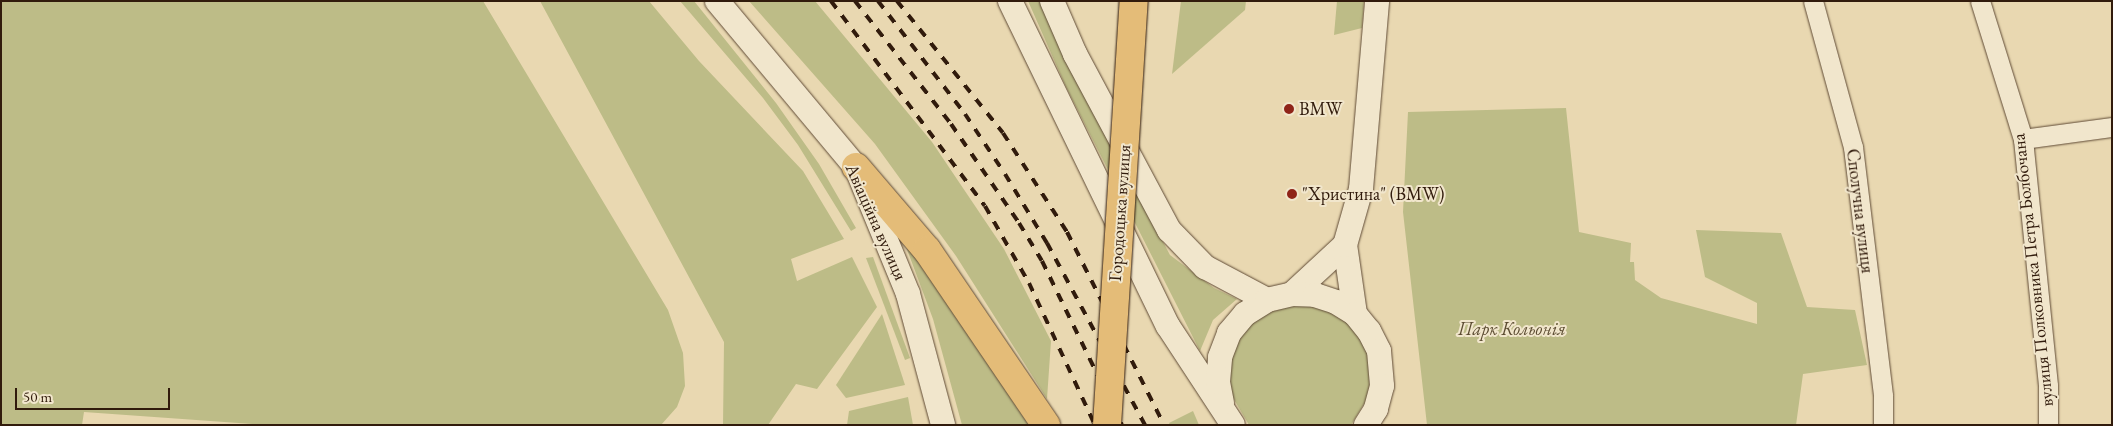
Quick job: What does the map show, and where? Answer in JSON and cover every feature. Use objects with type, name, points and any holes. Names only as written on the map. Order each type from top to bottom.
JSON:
[{"type":"main road","name":"Городоцька вулиця","points":[[1107,425],[1134,1]]},
{"type":"main road","points":[[856,167],[926,250],[1046,425]]},
{"type":"street","name":"Авіаційна вулиця","points":[[717,1],[856,167],[908,294],[943,425]]},
{"type":"street","points":[[1010,1],[1168,326],[1233,425]]},
{"type":"street","points":[[1052,1],[1075,54],[1169,230],[1205,267],[1267,300]]},
{"type":"street","points":[[1354,314],[1346,245],[1361,189],[1377,1]]},
{"type":"street","name":"Сполучна вулиця","points":[[1813,1],[1853,147],[1883,396],[1883,425]]},
{"type":"street","name":"вулиця Полковника Петра Болбочана","points":[[1980,1],[2023,139],[2048,386],[2048,425]]},
{"type":"street","points":[[2023,139],[2112,127]]},
{"type":"street","points":[[1292,294],[1346,245]]},
{"type":"street","points":[[1233,425],[1223,406],[1218,382],[1220,357],[1229,333],[1246,314],[1267,300],[1292,294],[1315,295],[1336,302],[1354,314],[1369,331],[1381,360],[1382,386],[1373,420]]},
{"type":"green space","points":[[1,1],[483,1],[668,310],[683,353],[685,386],[677,407],[661,425],[267,425],[84,412],[82,425],[1,425]]},
{"type":"green space","points":[[540,1],[649,1],[699,61],[803,171],[844,239],[791,259],[797,281],[852,257],[877,307],[817,389],[796,384],[768,425],[723,425],[724,342]]},
{"type":"green space","points":[[680,1],[694,1],[776,103],[819,164],[856,228],[851,231],[798,145],[763,98]]},
{"type":"green space","points":[[749,1],[815,1],[932,142],[1004,249],[1051,341],[1047,399],[956,256],[875,144]]},
{"type":"green space","points":[[1028,1],[1041,1],[1076,79],[1170,255],[1214,288],[1237,299],[1213,320],[1200,351],[1066,87]]},
{"type":"green space","points":[[1181,1],[1246,1],[1245,10],[1172,74]]},
{"type":"green space","points":[[1337,1],[1364,1],[1362,28],[1334,35]]},
{"type":"green space","name":"Парк Кольонія","points":[[1566,108],[1579,232],[1631,243],[1630,262],[1634,262],[1635,280],[1661,298],[1757,324],[1757,303],[1705,277],[1696,230],[1781,233],[1807,307],[1855,310],[1867,365],[1803,374],[1796,425],[1427,425],[1403,212],[1408,112]]},
{"type":"green space","points":[[902,236],[1029,425],[962,425],[933,319]]},
{"type":"green space","points":[[873,257],[910,358],[905,360],[866,258]]},
{"type":"green space","points":[[1302,304],[1324,308],[1344,319],[1359,335],[1369,355],[1371,377],[1367,399],[1351,425],[1249,425],[1232,396],[1229,373],[1233,351],[1244,332],[1260,316],[1280,307]]},
{"type":"green space","points":[[882,314],[905,385],[846,398],[836,385]]},
{"type":"green space","points":[[908,397],[913,425],[847,425],[849,411]]},
{"type":"green space","points":[[1193,411],[1199,425],[1170,425],[1169,423]]},
{"type":"railway","points":[[831,1],[985,206],[1029,283],[1095,425]]},
{"type":"railway","points":[[855,1],[951,124],[1019,223],[1042,261],[1122,425]]},
{"type":"railway","points":[[878,1],[965,114],[1005,174],[1047,243],[1145,425]]},
{"type":"railway","points":[[897,1],[1003,133],[1067,232],[1164,425]]},
{"type":"place","name":"BMW","points":[[1289,109]]},
{"type":"place","name":"\"Христина\" (BMW)","points":[[1292,194]]}]
